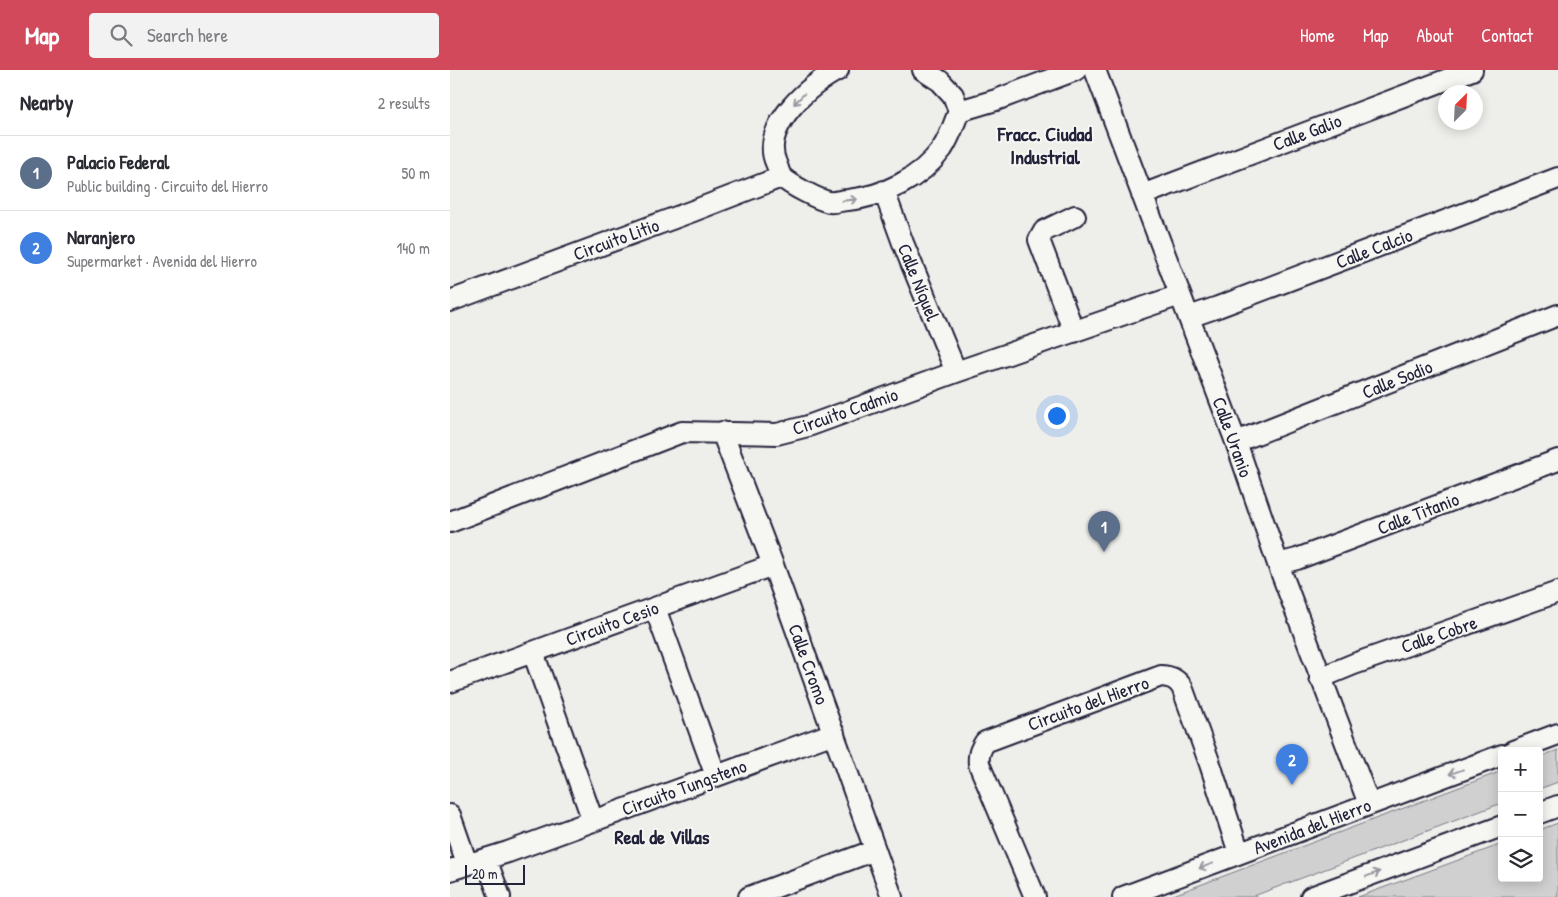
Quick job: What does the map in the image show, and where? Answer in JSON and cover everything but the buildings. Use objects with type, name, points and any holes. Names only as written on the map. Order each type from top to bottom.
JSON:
[{"type":"street","points":[[838,70],[826,76],[800,97],[784,117],[776,135],[773,148],[774,160],[782,176],[804,192],[829,202],[862,198],[902,184],[922,170],[942,149],[952,131],[959,111],[953,95],[940,81],[923,70]]},
{"type":"street","points":[[959,111],[996,100],[1076,70]]},
{"type":"street","name":"Calle Uranio","points":[[1095,70],[1236,442],[1278,564],[1369,804]]},
{"type":"street","name":"Calle Galio","points":[[1142,194],[1472,70]]},
{"type":"street","name":"Circuito Litio","points":[[450,301],[782,176]]},
{"type":"street","name":"Calle Calcio","points":[[1189,317],[1558,178]]},
{"type":"street","name":"Calle Níquel","points":[[884,191],[903,243],[956,372]]},
{"type":"street","points":[[1074,332],[1040,240],[1044,231],[1075,216]]},
{"type":"street","name":"Circuito Cadmio","points":[[450,522],[682,432],[777,434],[808,426],[956,372],[1180,295]]},
{"type":"street","name":"Calle Sodio","points":[[1236,442],[1558,315]]},
{"type":"street","name":"Calle Cromo","points":[[722,432],[773,565],[892,897]]},
{"type":"street","name":"Calle Titanio","points":[[1278,564],[1558,460]]},
{"type":"street","name":"Circuito Cesio","points":[[450,682],[773,565]]},
{"type":"street","name":"Calle Cobre","points":[[1320,678],[1354,664],[1558,592]]},
{"type":"street","points":[[655,608],[716,776]]},
{"type":"street","points":[[533,652],[593,820]]},
{"type":"street","name":"Circuito del Hierro","points":[[1034,897],[979,764],[978,756],[980,749],[985,742],[1161,676],[1177,680],[1182,687],[1240,853]]},
{"type":"street","name":"Circuito Tungsteno","points":[[458,867],[508,852],[834,733]]},
{"type":"street","points":[[1523,747],[1558,734]]},
{"type":"street","name":"Avenida del Hierro","points":[[1123,897],[1498,756]]},
{"type":"street","points":[[1543,812],[1558,806]]},
{"type":"street","points":[[450,815],[458,867]]},
{"type":"street","points":[[1311,897],[1498,827]]},
{"type":"street","points":[[749,897],[875,850]]},
{"type":"street","points":[[486,859],[500,897]]},
{"type":"shaded area","points":[[1558,750],[1558,782],[1543,788],[1543,756]]},
{"type":"shaded area","points":[[1498,773],[1498,804],[1251,897],[1168,897]]},
{"type":"shaded area","points":[[1558,823],[1558,897],[1358,897],[1498,845],[1498,882],[1543,882],[1543,829]]},
{"type":"place","name":"Palacio Federal","points":[[1104,552]]},
{"type":"place","name":"Naranjero","points":[[1292,785]]},
{"type":"district","name":"Fracc. Ciudad Industrial","points":[[1045,146]]},
{"type":"district","name":"Real de Villas","points":[[662,837]]}]
